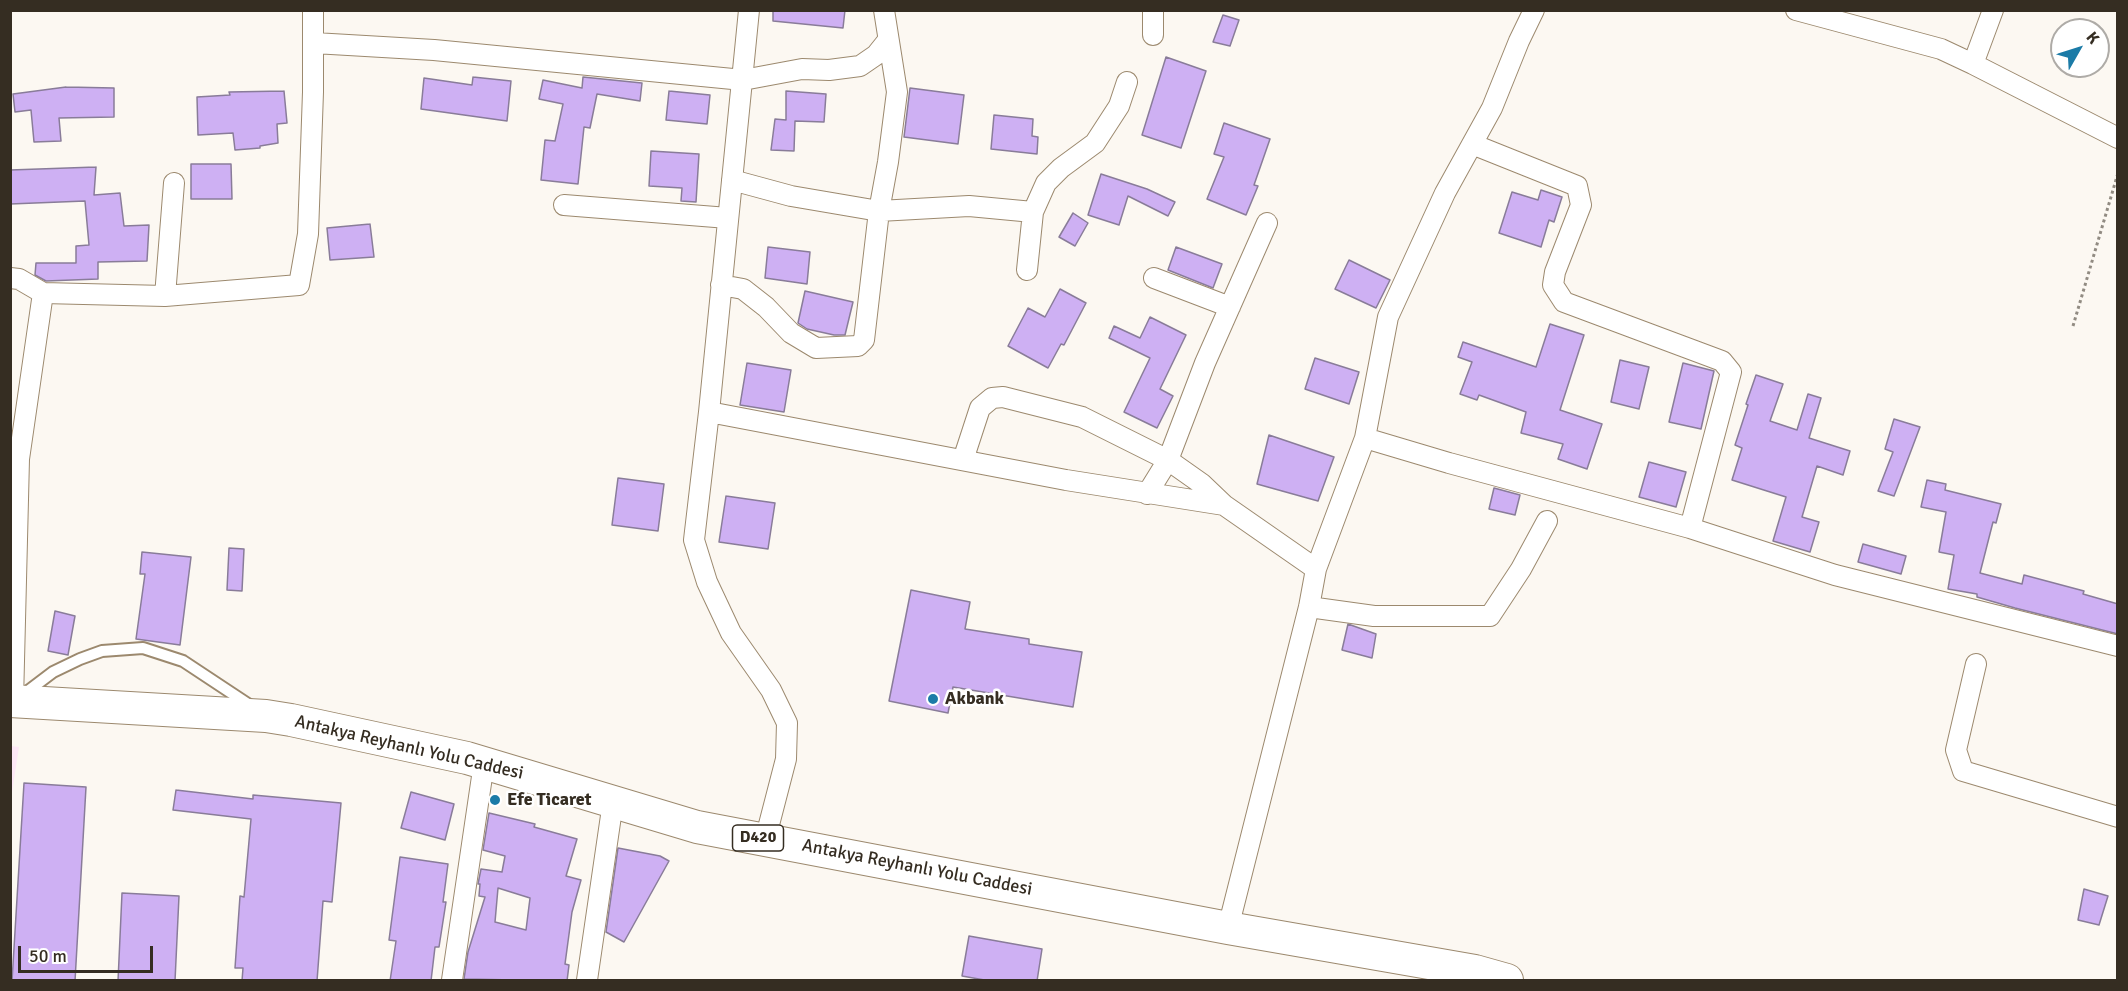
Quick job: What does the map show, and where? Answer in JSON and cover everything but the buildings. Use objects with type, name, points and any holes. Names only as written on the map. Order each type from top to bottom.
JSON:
[{"type":"main road","name":"Antakya Reyhanlı Yolu Caddesi","points":[[12,701],[266,716],[302,722],[484,763],[697,827],[1228,928],[1451,974],[1507,981]]},
{"type":"street","points":[[10,278],[19,279],[43,293],[165,296],[299,285],[308,234],[313,10]]},
{"type":"street","points":[[749,10],[710,412],[694,540],[707,582],[731,633],[771,690],[787,723],[786,759],[765,840]]},
{"type":"street","points":[[721,285],[743,289],[766,307],[790,333],[816,348],[858,346],[864,340],[879,211],[897,92],[884,10]]},
{"type":"street","points":[[1153,10],[1153,36]]},
{"type":"street","points":[[1228,928],[1309,607],[1316,569],[1365,438],[1388,317],[1445,193],[1492,108],[1518,41],[1534,10]]},
{"type":"street","points":[[1796,10],[1941,49],[2118,138]]},
{"type":"street","points":[[1973,64],[1993,10]]},
{"type":"street","points":[[314,43],[434,50],[742,80],[802,69],[829,70],[860,66],[876,55],[888,40]]},
{"type":"street","points":[[1027,270],[1033,212],[1046,183],[1061,168],[1095,143],[1119,106],[1127,82]]},
{"type":"street","points":[[1472,144],[1577,186],[1581,205],[1555,272],[1553,285],[1564,302],[1722,361],[1731,372],[1690,528]]},
{"type":"street","points":[[732,180],[791,196],[879,211],[969,206],[1033,212]]},
{"type":"street","points":[[165,296],[174,183]]},
{"type":"street","points":[[564,205],[728,218]]},
{"type":"street","points":[[1147,494],[1167,460],[1205,363],[1267,223]]},
{"type":"street","points":[[1154,278],[1230,307]]},
{"type":"street","points":[[12,701],[13,579],[19,459],[43,293]]},
{"type":"street","points":[[963,460],[980,408],[992,398],[1003,397],[1083,417],[1167,460],[1202,484],[1224,505],[1316,569]]},
{"type":"street","points":[[710,412],[1147,494],[1224,505]]},
{"type":"street","points":[[1365,438],[1690,528],[1835,575],[2118,646]]},
{"type":"street","points":[[1309,607],[1374,616],[1490,616],[1521,569],[1547,521]]},
{"type":"street","points":[[1976,664],[1956,750],[1963,771],[2118,817]]},
{"type":"street","points":[[452,981],[484,763]]},
{"type":"street","points":[[587,981],[613,802]]},
{"type":"lane","points":[[12,701],[53,672],[80,659],[102,651],[143,648],[183,661],[266,716]]},
{"type":"path","points":[[2073,326],[2118,173]]},
{"type":"shaded area","points":[[11,746],[19,747],[10,799]]},
{"type":"place","name":"Akbank","points":[[933,699]]},
{"type":"place","name":"Efe Ticaret","points":[[495,800]]}]
